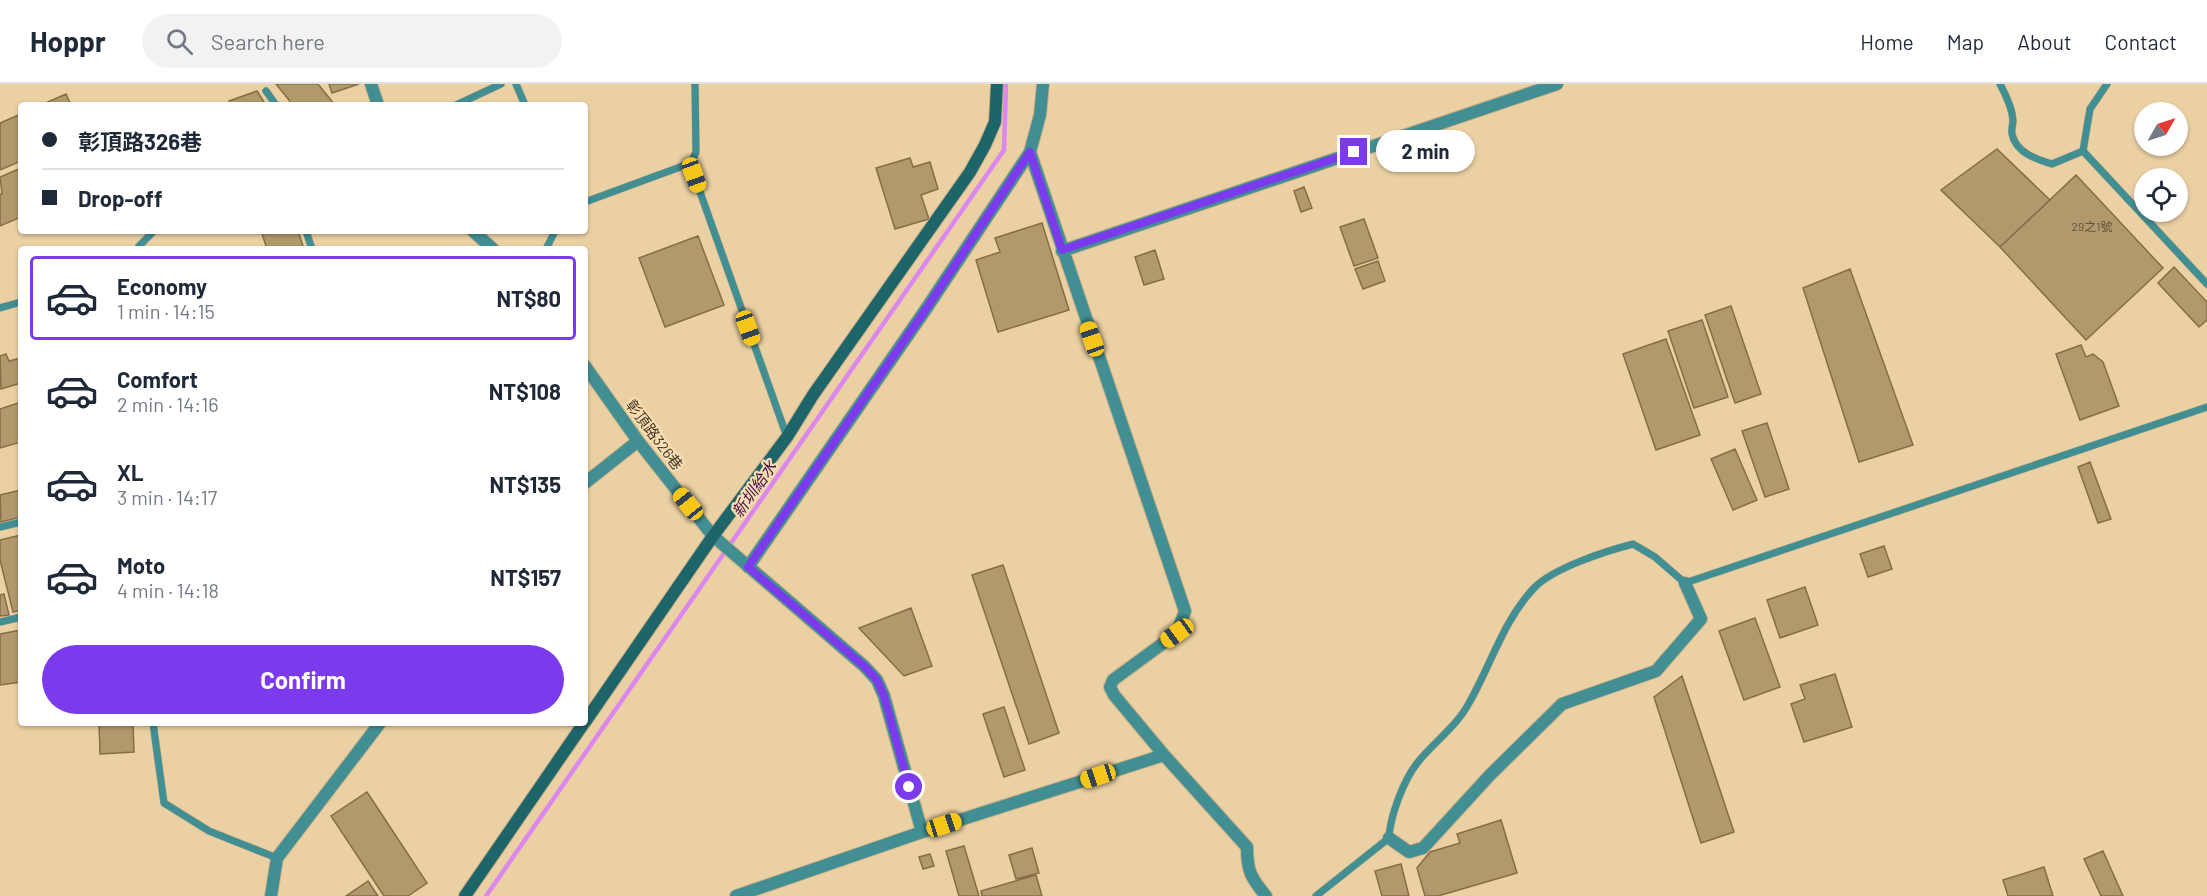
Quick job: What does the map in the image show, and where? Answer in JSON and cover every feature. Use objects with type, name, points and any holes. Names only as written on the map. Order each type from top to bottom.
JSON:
[{"type":"street","points":[[371,84],[377,102]]},
{"type":"street","points":[[588,719],[717,539],[813,395],[970,172],[985,145],[994,122],[997,84]]},
{"type":"street","points":[[748,567],[926,309],[1030,152],[1038,122],[1043,84]]},
{"type":"street","points":[[1062,250],[1557,84]]},
{"type":"street","points":[[1030,152],[1185,612],[1177,633],[1113,680],[1110,687],[1113,695],[1164,755],[1247,847],[1247,864],[1251,878],[1266,896]]},
{"type":"street","points":[[476,234],[490,246]]},
{"type":"street","name":"彰頂路326巷","points":[[588,370],[638,441],[717,539],[864,666],[877,680],[884,696],[922,832]]},
{"type":"street","points":[[588,481],[638,441]]},
{"type":"street","points":[[1389,838],[1409,852],[1423,848],[1490,775],[1562,704],[1656,671],[1701,620],[1685,583]]},
{"type":"street","points":[[271,896],[277,858],[378,726]]},
{"type":"street","points":[[465,896],[583,726]]},
{"type":"street","points":[[736,896],[922,832],[1164,755]]},
{"type":"lane","points":[[462,102],[501,84]]},
{"type":"lane","points":[[516,84],[524,102]]},
{"type":"lane","points":[[695,84],[696,152],[691,163],[787,437]]},
{"type":"lane","points":[[2000,84],[2010,104],[2012,132],[2016,145],[2023,152],[2052,164],[2083,151]]},
{"type":"lane","points":[[2083,151],[2090,110],[2107,84]]},
{"type":"lane","points":[[266,91],[274,102]]},
{"type":"lane","points":[[2083,151],[2207,284]]},
{"type":"lane","points":[[588,201],[691,163]]},
{"type":"lane","points":[[139,246],[151,234]]},
{"type":"lane","points":[[0,308],[18,303]]},
{"type":"lane","points":[[1316,896],[1389,838],[1390,823],[1416,763],[1468,705],[1506,627],[1534,587],[1552,575],[1604,552],[1633,544],[1655,557],[1685,583],[2207,407]]},
{"type":"lane","points":[[0,527],[18,523]]},
{"type":"lane","points":[[0,621],[18,618]]},
{"type":"lane","points":[[153,726],[164,802],[209,831],[277,858]]},
{"type":"building","points":[[276,84],[318,84],[333,102],[291,102]]},
{"type":"building","points":[[329,84],[359,84],[332,93]]},
{"type":"building","points":[[257,91],[264,102],[230,102]]},
{"type":"building","points":[[66,94],[70,102],[48,102]]},
{"type":"building","points":[[18,115],[18,162],[0,170],[0,123]]},
{"type":"building","points":[[1997,149],[2050,200],[2000,247],[1941,190]]},
{"type":"building","points":[[910,158],[913,167],[930,162],[938,189],[921,195],[929,219],[895,229],[876,168]]},
{"type":"building","points":[[18,169],[18,218],[0,226],[0,194],[2,194],[0,177]]},
{"type":"building","points":[[2076,175],[2163,268],[2086,340],[2000,247]]},
{"type":"building","points":[[1304,187],[1312,208],[1301,212],[1294,191]]},
{"type":"building","points":[[1364,219],[1378,258],[1354,266],[1340,227]]},
{"type":"building","points":[[1042,223],[1069,310],[998,332],[976,260],[1000,252],[995,238]]},
{"type":"building","points":[[262,234],[299,234],[303,246],[266,246]]},
{"type":"building","points":[[698,236],[724,305],[665,327],[639,258]]},
{"type":"building","points":[[1155,250],[1164,279],[1144,285],[1135,257]]},
{"type":"building","points":[[1378,261],[1385,281],[1363,289],[1355,269]]},
{"type":"building","points":[[2174,267],[2207,302],[2207,320],[2199,327],[2158,283]]},
{"type":"building","points":[[1850,269],[1913,445],[1859,462],[1803,288]]},
{"type":"building","points":[[1731,306],[1761,394],[1735,403],[1705,315]]},
{"type":"building","points":[[1702,320],[1728,397],[1694,408],[1668,331]]},
{"type":"building","points":[[1666,339],[1700,435],[1656,450],[1623,354]]},
{"type":"building","points":[[2081,345],[2086,357],[2093,354],[2103,362],[2119,406],[2080,420],[2056,354]]},
{"type":"building","points":[[6,354],[9,361],[18,359],[18,384],[1,389],[0,356]]},
{"type":"building","points":[[18,403],[18,443],[0,448],[0,409]]},
{"type":"building","points":[[1767,423],[1789,489],[1765,497],[1742,431]]},
{"type":"building","points":[[1735,449],[1757,500],[1733,510],[1711,459]]},
{"type":"building","points":[[2090,462],[2111,519],[2098,523],[2078,467]]},
{"type":"building","points":[[18,491],[18,518],[1,522],[0,495]]},
{"type":"building","points":[[18,536],[18,611],[13,612],[0,560],[0,540]]},
{"type":"building","points":[[1884,546],[1892,569],[1868,577],[1860,554]]},
{"type":"building","points":[[1003,565],[1059,733],[1029,744],[972,575]]},
{"type":"building","points":[[1805,587],[1818,625],[1780,638],[1767,600]]},
{"type":"building","points":[[4,594],[9,615],[0,616],[0,595]]},
{"type":"building","points":[[911,608],[932,666],[904,676],[859,628]]},
{"type":"building","points":[[1755,618],[1780,687],[1744,700],[1719,631]]},
{"type":"building","points":[[18,631],[18,682],[0,685],[0,634]]},
{"type":"building","points":[[1835,674],[1852,727],[1804,742],[1791,704],[1805,699],[1800,685]]},
{"type":"building","points":[[1682,676],[1734,832],[1701,843],[1654,697]]},
{"type":"building","points":[[1004,707],[1025,770],[1004,777],[983,714]]},
{"type":"building","points":[[99,726],[133,726],[134,752],[100,754]]},
{"type":"building","points":[[367,792],[427,883],[408,896],[384,896],[331,816]]},
{"type":"building","points":[[1501,820],[1517,873],[1438,896],[1425,896],[1417,868],[1430,852],[1460,843],[1457,834]]},
{"type":"building","points":[[964,846],[979,896],[959,896],[946,851]]},
{"type":"building","points":[[1032,848],[1039,873],[1016,879],[1009,855]]},
{"type":"building","points":[[2103,851],[2123,896],[2101,896],[2084,859]]},
{"type":"building","points":[[930,854],[934,866],[923,869],[919,857]]},
{"type":"building","points":[[1401,864],[1409,896],[1382,896],[1375,871]]},
{"type":"building","points":[[2044,867],[2053,896],[2008,896],[2003,880]]},
{"type":"building","points":[[1036,875],[1042,896],[982,896],[981,891]]},
{"type":"building","points":[[368,881],[378,896],[346,896]]},
{"type":"waterway","name":"新圳給水","points":[[486,896],[1004,150],[1006,84]]},
{"type":"route","points":[[909,787],[884,696],[877,680],[864,666],[748,567],[926,309],[1030,152],[1062,250],[1354,152]]}]
